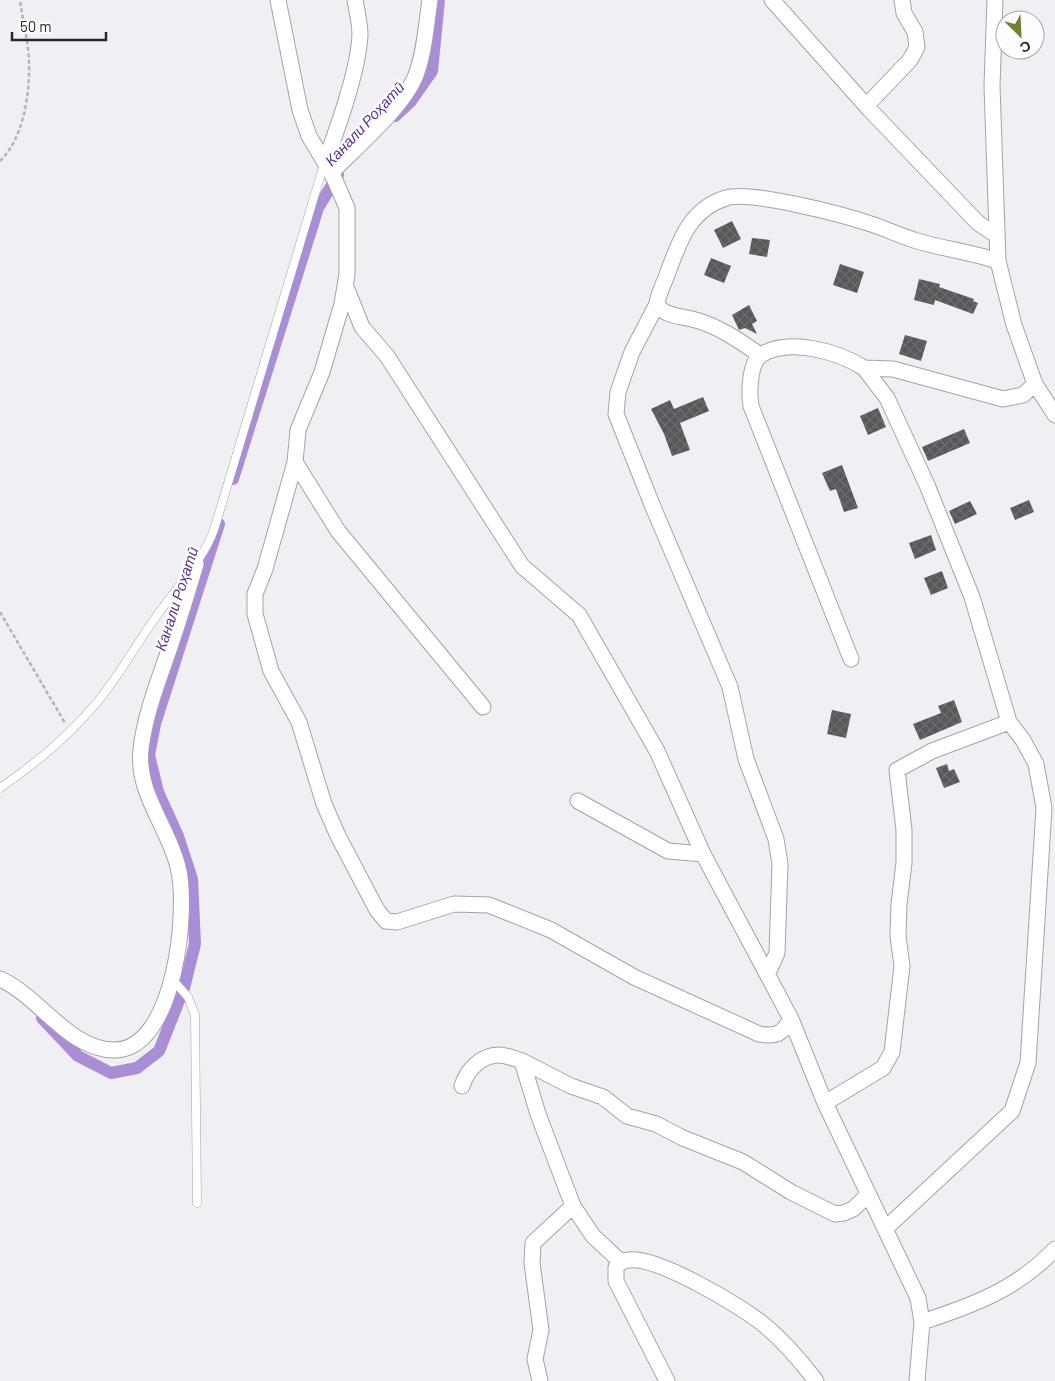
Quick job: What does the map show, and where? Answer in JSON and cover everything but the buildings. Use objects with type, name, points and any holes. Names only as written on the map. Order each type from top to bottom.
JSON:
[{"type":"street","points":[[278,0],[300,110],[309,136],[332,175],[347,208],[348,223],[345,285],[342,304],[322,372],[298,430],[295,462],[265,569],[255,594],[255,614],[271,671],[299,722],[324,804],[338,836],[382,917],[386,921],[397,922],[454,904],[489,905],[551,930],[634,977],[759,1034],[774,1036],[783,1033],[791,1019]]},
{"type":"street","points":[[332,175],[339,124],[358,50],[359,21],[355,0]]},
{"type":"street","points":[[332,175],[399,102],[411,84],[424,45],[430,0]]},
{"type":"street","points":[[869,109],[869,103],[910,60],[917,47],[914,32],[904,13],[902,0]]},
{"type":"street","points":[[995,0],[992,86],[998,261],[1014,325],[1035,384],[1055,415]]},
{"type":"street","points":[[776,1],[869,109],[978,223],[996,236]]},
{"type":"street","points":[[768,973],[777,953],[780,864],[776,839],[746,759],[730,687],[616,414],[618,392],[629,360],[657,304],[680,242],[688,226],[698,214],[712,204],[728,197],[745,196],[781,202],[870,224],[917,241],[998,261]]},
{"type":"street","points":[[345,285],[362,327],[387,356],[522,566],[579,615],[658,751],[703,854],[791,1019],[825,1103],[918,1298],[922,1322],[917,1381]]},
{"type":"street","points":[[657,304],[664,312],[712,326],[760,355]]},
{"type":"street","points":[[851,659],[752,406],[748,392],[754,365],[760,355],[799,346],[840,355],[864,368],[887,398],[927,485],[972,597],[1009,722],[1023,740],[1036,764],[1044,808],[1028,1062],[1012,1111],[886,1228]]},
{"type":"street","points":[[864,368],[893,369],[1003,399],[1023,395],[1035,384]]},
{"type":"street","points":[[295,462],[338,531],[483,707]]},
{"type":"street","points":[[0,979],[18,988],[80,1039],[94,1047],[115,1050],[128,1047],[138,1041],[151,1027],[176,983],[181,913],[179,868],[174,852],[144,786],[141,749],[159,680],[196,564]]},
{"type":"street","points":[[825,1103],[883,1068],[892,1052],[902,966],[898,928],[904,863],[904,830],[898,770],[932,751],[1009,722]]},
{"type":"street","points":[[578,801],[668,851],[703,854]]},
{"type":"street","points":[[462,1086],[465,1076],[479,1061],[498,1055],[522,1061],[571,1086],[602,1097],[627,1116],[656,1124],[683,1138],[735,1158],[791,1192],[835,1214],[844,1214],[853,1209],[868,1195]]},
{"type":"street","points":[[522,1061],[538,1114],[572,1206],[593,1236],[621,1262]]},
{"type":"street","points":[[540,1381],[534,1359],[541,1330],[532,1263],[533,1244],[572,1206]]},
{"type":"street","points":[[922,1322],[972,1306],[1010,1286],[1055,1249]]},
{"type":"street","points":[[667,1381],[616,1281],[616,1267],[621,1262],[630,1259],[644,1261],[680,1275],[740,1306],[797,1356],[816,1381]]},
{"type":"lane","points":[[0,788],[40,760],[71,732],[100,699],[163,606],[204,553],[214,530],[332,175]]},
{"type":"lane","points":[[176,983],[188,997],[195,1015],[197,1203]]},
{"type":"path","points":[[0,161],[18,132],[26,100],[30,69],[20,0]]},
{"type":"path","points":[[0,612],[71,732]]},
{"type":"waterway","name":"Канали Роҳатӣ","points":[[395,116],[411,101],[432,71],[439,0]]},
{"type":"waterway","name":"Канали Роҳатӣ","points":[[233,479],[318,208],[338,175]]},
{"type":"waterway","name":"Канали Роҳатӣ","points":[[42,1018],[78,1056],[111,1073],[137,1068],[159,1051],[184,988],[195,944],[192,879],[178,836],[158,792],[149,755],[155,724],[219,524]]}]
